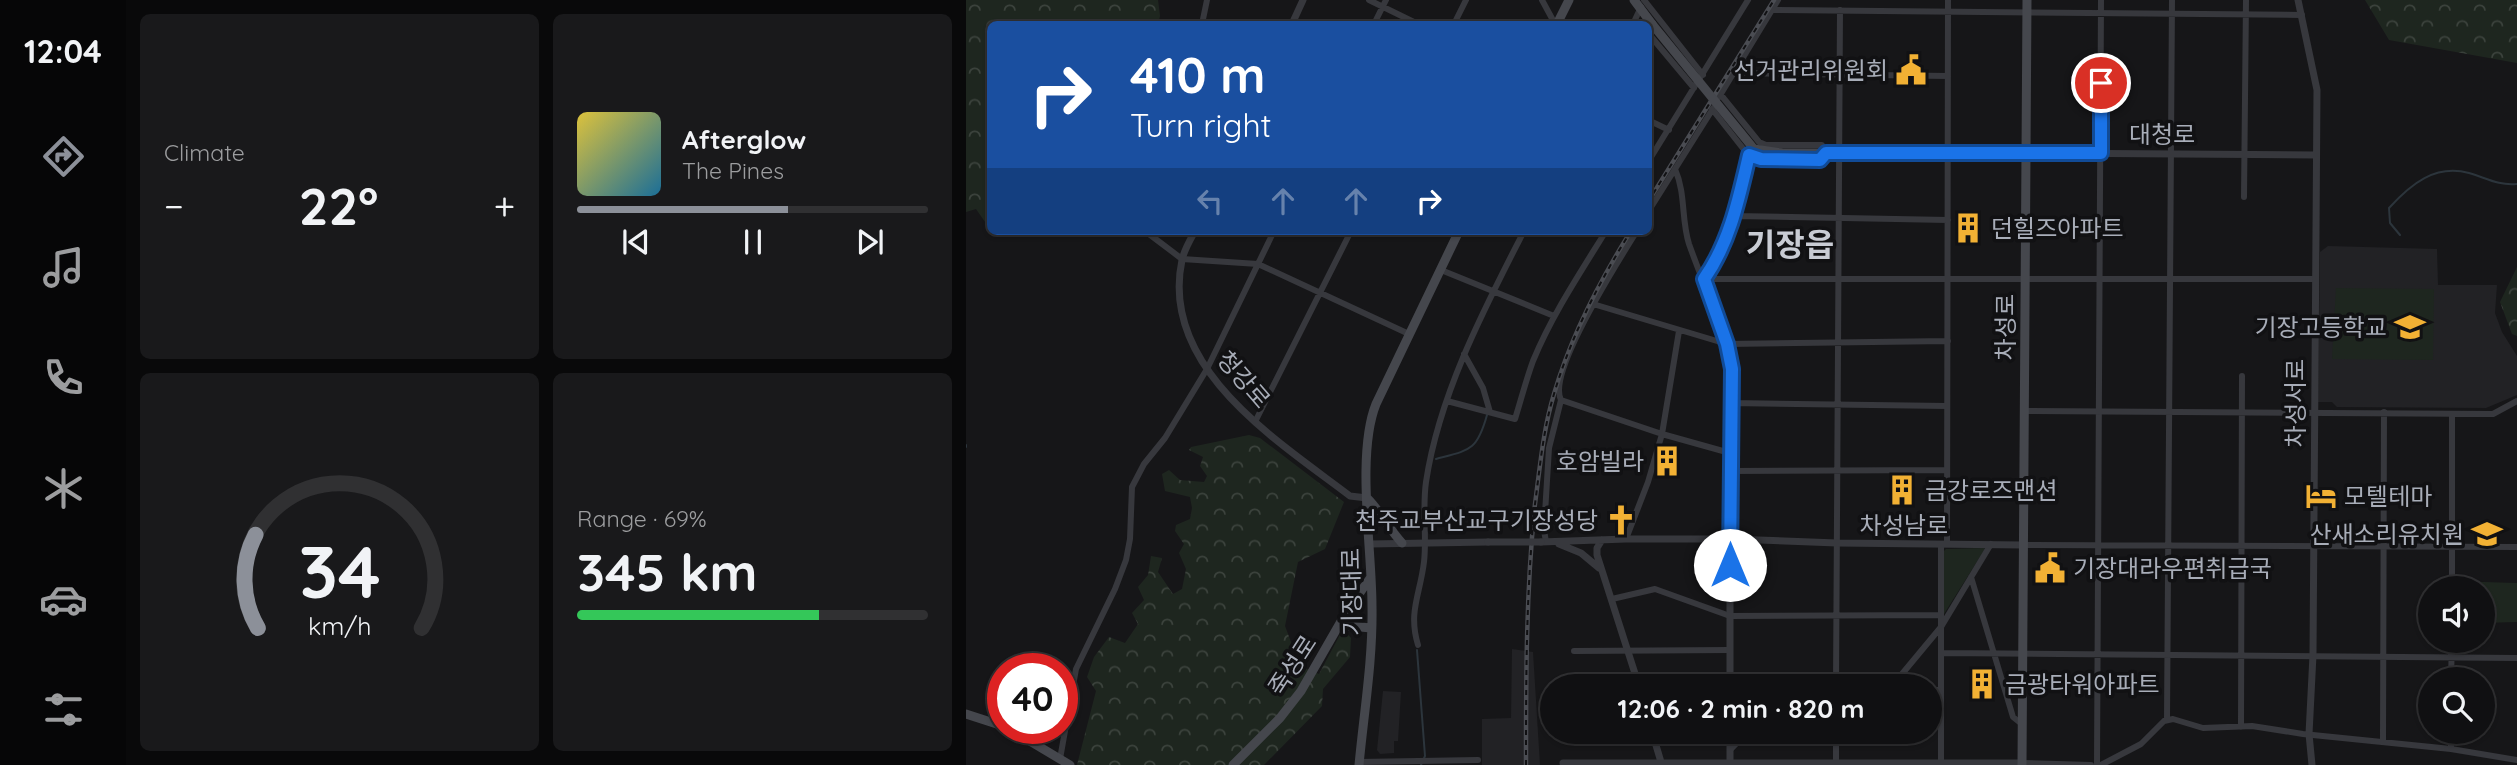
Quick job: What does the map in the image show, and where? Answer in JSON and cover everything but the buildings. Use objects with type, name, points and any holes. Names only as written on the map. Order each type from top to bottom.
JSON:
[{"type":"main road","points":[[1558,21],[1569,0]]},
{"type":"main road","name":"차성로","points":[[2022,764],[2027,0]]},
{"type":"main road","points":[[1641,2],[1648,21]]},
{"type":"main road","name":"대청로","points":[[1652,30],[1754,149],[1763,152],[2025,153]]},
{"type":"main road","name":"기장대로","points":[[1359,763],[1371,628],[1367,452],[1371,415],[1457,235]]},
{"type":"main road","points":[[1367,498],[1402,543]]},
{"type":"main road","name":"죽성로","points":[[1233,765],[1280,718],[1301,691],[1339,625],[1371,577]]},
{"type":"main road","points":[[1339,625],[1371,628]]},
{"type":"main road","points":[[966,714],[987,721]]},
{"type":"main road","points":[[1034,744],[1069,765]]},
{"type":"street","points":[[1293,21],[1303,0]]},
{"type":"street","points":[[1369,0],[1384,3],[1413,21]]},
{"type":"street","points":[[1456,21],[1466,0]]},
{"type":"street","points":[[1542,0],[1554,21]]},
{"type":"street","points":[[1652,156],[1748,0]]},
{"type":"street","points":[[1652,206],[1778,0]]},
{"type":"street","points":[[1836,674],[1840,75],[1843,10],[1847,0]]},
{"type":"street","points":[[1941,674],[1947,470],[1948,0]]},
{"type":"street","points":[[2096,765],[2101,0]]},
{"type":"street","points":[[2167,719],[2172,0]]},
{"type":"street","points":[[2244,197],[2246,0]]},
{"type":"street","name":"차성서로","points":[[2298,0],[2316,90],[2313,655],[2309,734],[2312,765]]},
{"type":"street","points":[[1203,21],[1209,1]]},
{"type":"street","points":[[1641,2],[1703,75]]},
{"type":"street","points":[[1637,21],[1641,2]]},
{"type":"street","points":[[1375,21],[1384,3]]},
{"type":"street","points":[[1772,10],[2302,15]]},
{"type":"street","points":[[1652,31],[1694,88]]},
{"type":"street","points":[[1733,73],[1948,76]]},
{"type":"street","points":[[1712,109],[1749,155],[1761,159],[1820,160],[1826,153],[1822,145],[1766,145],[1759,142],[1721,95]]},
{"type":"street","points":[[1652,122],[1669,130]]},
{"type":"street","name":"대청로","points":[[2025,153],[2316,155]]},
{"type":"street","points":[[1704,279],[1715,264],[1734,216],[1749,155]]},
{"type":"street","points":[[1675,169],[1682,185],[1684,220],[1689,243],[1727,344],[1732,369],[1730,674]]},
{"type":"street","points":[[1734,216],[1948,220]]},
{"type":"street","points":[[1150,235],[1182,259],[1258,264],[1409,334]]},
{"type":"street","name":"청강로","points":[[1193,235],[1182,259],[1180,298],[1185,326],[1206,369],[1255,422],[1350,496],[1367,498]]},
{"type":"street","points":[[1060,759],[1076,669],[1126,560],[1130,539],[1132,487],[1206,369],[1272,235]]},
{"type":"street","points":[[1255,422],[1349,235]]},
{"type":"street","points":[[1418,645],[1412,622],[1424,559],[1423,509],[1426,480],[1447,401],[1464,354],[1522,235]]},
{"type":"street","points":[[1447,401],[1515,419],[1532,364],[1554,316],[1603,235]]},
{"type":"street","points":[[1602,571],[1577,551],[1546,542],[1544,530],[1549,448],[1561,400],[1558,391],[1561,376],[1593,304],[1635,235]]},
{"type":"street","points":[[1441,270],[1554,316]]},
{"type":"street","points":[[1704,279],[2315,279]]},
{"type":"street","points":[[1593,304],[1727,344],[1948,341]]},
{"type":"street","points":[[1626,539],[1648,482],[1662,434],[1679,331]]},
{"type":"street","points":[[1464,354],[1483,388],[1490,412]]},
{"type":"street","points":[[2241,727],[2242,376]]},
{"type":"street","points":[[1561,400],[1662,434],[1730,453]]},
{"type":"street","points":[[2024,411],[2493,414],[2517,401]]},
{"type":"street","points":[[1730,403],[1947,406]]},
{"type":"street","points":[[2382,742],[2384,412]]},
{"type":"street","points":[[2452,414],[2452,576]]},
{"type":"street","points":[[1731,471],[1947,470]]},
{"type":"street","name":"차성남로","points":[[1370,544],[1730,539],[2023,545],[2517,547]]},
{"type":"street","points":[[1602,540],[1597,548],[1597,555],[1636,674]]},
{"type":"street","points":[[1902,674],[1941,626],[1991,544]]},
{"type":"street","points":[[1971,577],[2013,717],[2023,724]]},
{"type":"street","points":[[1612,599],[1655,589],[1730,616],[1941,615]]},
{"type":"street","points":[[1574,651],[1730,650]]},
{"type":"street","points":[[1941,653],[2517,658]]},
{"type":"street","points":[[2452,653],[2452,667]]},
{"type":"street","points":[[1569,763],[2096,765],[2141,744],[2167,719],[2203,728],[2241,727],[2451,748],[2517,760]]},
{"type":"street","points":[[1656,744],[1661,762]]},
{"type":"street","points":[[1730,744],[1730,764]]},
{"type":"street","points":[[1730,750],[1736,744]]},
{"type":"street","points":[[1836,744],[1836,762]]},
{"type":"street","points":[[1941,744],[1941,764]]},
{"type":"street","points":[[2490,756],[2490,765]]},
{"type":"street","name":"기장대로","points":[[1359,763],[1478,760]]},
{"type":"shaded area","name":"기장고등학교","points":[[2328,246],[2437,249],[2438,285],[2497,285],[2495,313],[2502,332],[2517,356],[2517,395],[2486,408],[2337,407],[2332,402],[2318,402],[2320,252]]},
{"type":"shaded area","points":[[1512,649],[1533,652],[1540,765],[1482,765],[1482,719],[1511,718]]},
{"type":"shaded area","points":[[1383,691],[1401,692],[1398,741],[1394,741],[1394,753],[1380,754],[1377,750]]},
{"type":"green space","points":[[966,0],[1158,0],[1159,21],[987,21],[987,225],[976,209],[966,212]]},
{"type":"green space","points":[[2365,0],[2517,0],[2517,63],[2389,40]]},
{"type":"green space","points":[[2517,267],[2517,336],[2512,334],[2500,302]]},
{"type":"green space","points":[[2336,288],[2434,289],[2433,360],[2332,359]]},
{"type":"green space","points":[[1249,435],[1260,438],[1344,502],[1325,549],[1298,562],[1285,626],[1300,666],[1319,674],[1343,629],[1351,638],[1350,657],[1323,689],[1322,706],[1264,765],[1077,765],[1096,691],[1087,677],[1094,657],[1109,637],[1125,643],[1138,624],[1132,613],[1144,600],[1138,587],[1148,575],[1151,556],[1162,558],[1158,572],[1173,594],[1182,589],[1186,569],[1179,553],[1184,544],[1175,531],[1176,525],[1190,519],[1192,508],[1190,497],[1165,491],[1162,474],[1169,470],[1180,480],[1204,482],[1207,476],[1200,466],[1203,457],[1189,450],[1191,447]]},
{"type":"green space","points":[[1985,549],[1944,614],[1944,551]]},
{"type":"green space","points":[[2495,582],[2517,583],[2517,622],[2495,623]]},
{"type":"waterway","points":[[2400,235],[2390,223],[2389,208],[2424,178],[2445,171],[2457,171],[2498,183],[2517,184]]},
{"type":"waterway","points":[[1436,459],[1470,447],[1480,436],[1487,415]]},
{"type":"waterway","points":[[1417,650],[1425,756],[1421,765]]},
{"type":"railway","points":[[1652,196],[1774,0]]},
{"type":"railway","points":[[1526,765],[1530,569],[1535,504],[1547,421],[1577,330],[1629,235]]},
{"type":"place","name":"선거관리위원회","points":[[1911,70]]},
{"type":"place","name":"던힐즈아파트","points":[[1968,228]]},
{"type":"place","name":"기장고등학교","points":[[2410,327]]},
{"type":"place","name":"호암빌라","points":[[1667,461]]},
{"type":"place","name":"금강로즈맨션","points":[[1902,490]]},
{"type":"place","name":"모텔테마","points":[[2321,496]]},
{"type":"place","name":"천주교부산교구기장성당","points":[[1621,520]]},
{"type":"place","name":"산새소리유치원","points":[[2487,534]]},
{"type":"place","name":"기장대라우편취급국","points":[[2050,568]]},
{"type":"place","name":"금광타워아파트","points":[[1982,684]]},
{"type":"district","name":"기장읍","points":[[1790,244]]},
{"type":"route","points":[[1730,565],[1732,369],[1727,344],[1704,279],[1715,264],[1725,241],[1749,155],[1761,159],[1820,160],[1826,153],[2101,153],[2101,83]]}]
